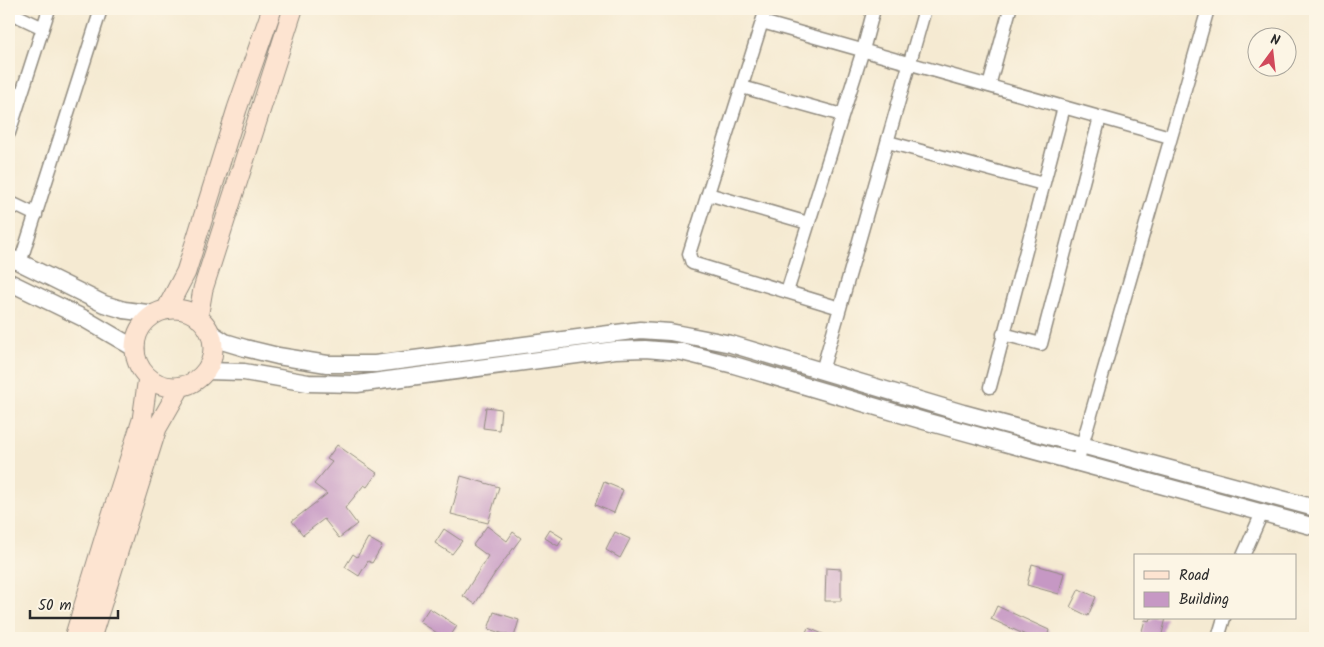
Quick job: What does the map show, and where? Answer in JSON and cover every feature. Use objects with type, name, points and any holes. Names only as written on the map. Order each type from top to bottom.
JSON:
[{"type":"main road","points":[[160,312],[180,309],[192,313],[203,322],[210,333],[214,346],[212,359],[206,371],[190,383],[181,386],[169,386],[158,383],[148,377],[140,367],[136,356],[138,332],[145,322],[160,312],[186,272],[237,109],[272,9]]},
{"type":"main road","points":[[198,318],[203,290],[293,9]]},
{"type":"main road","points":[[74,638],[104,536],[142,420],[148,377]]},
{"type":"main road","points":[[92,638],[157,428],[181,386]]},
{"type":"street","points":[[9,133],[14,96],[43,28],[49,9]]},
{"type":"street","points":[[101,9],[36,215],[14,260],[104,304],[124,310],[160,312]]},
{"type":"street","points":[[766,9],[689,254],[692,263],[840,308]]},
{"type":"street","points":[[787,292],[863,50],[874,9]]},
{"type":"street","points":[[822,371],[925,9]]},
{"type":"street","points":[[989,86],[1010,9]]},
{"type":"street","points":[[1077,463],[1208,9]]},
{"type":"street","points":[[9,12],[43,28]]},
{"type":"street","points":[[762,22],[1170,137]]},
{"type":"street","points":[[742,87],[842,115]]},
{"type":"street","points":[[990,387],[1064,107]]},
{"type":"street","points":[[1004,334],[1041,344],[1100,117]]},
{"type":"street","points":[[888,142],[1043,184]]},
{"type":"street","points":[[708,194],[808,223]]},
{"type":"street","points":[[9,202],[36,215]]},
{"type":"street","points":[[9,282],[82,318],[136,349]]},
{"type":"street","points":[[210,333],[225,342],[278,356],[326,364],[375,364],[640,330],[670,332],[731,344],[963,413],[1315,508]]},
{"type":"street","points":[[206,371],[244,372],[308,383],[357,384],[615,350],[645,349],[682,352],[734,365],[924,421],[1315,527]]},
{"type":"street","points":[[1244,554],[1262,513]]},
{"type":"street","points":[[1218,638],[1223,620]]},
{"type":"building","points":[[486,407],[501,409],[499,430],[483,428]]},
{"type":"building","points":[[337,445],[377,473],[367,487],[364,485],[345,508],[357,524],[339,538],[324,519],[303,535],[292,521],[327,494],[314,484],[332,462],[327,459]]},
{"type":"building","points":[[461,476],[499,487],[488,523],[451,514]]},
{"type":"building","points":[[604,482],[623,490],[614,513],[595,505]]},
{"type":"building","points":[[487,526],[507,541],[513,532],[521,538],[475,604],[463,596],[488,556],[473,545]]},
{"type":"building","points":[[444,529],[462,541],[452,554],[435,543]]},
{"type":"building","points":[[550,530],[563,538],[558,546],[545,538]]},
{"type":"building","points":[[615,532],[630,539],[620,558],[606,550]]},
{"type":"building","points":[[368,538],[382,546],[372,563],[368,561],[359,576],[345,567],[353,554],[357,557]]},
{"type":"building","points":[[1032,564],[1064,573],[1059,594],[1027,585]]},
{"type":"building","points":[[826,568],[841,569],[841,601],[825,601]]},
{"type":"building","points":[[1079,589],[1096,597],[1088,616],[1070,607]]},
{"type":"building","points":[[997,606],[1049,630],[1047,638],[1032,638],[991,619]]},
{"type":"building","points":[[429,608],[457,626],[449,638],[445,638],[420,622]]},
{"type":"building","points":[[494,612],[519,620],[514,637],[488,629]]},
{"type":"building","points":[[1145,620],[1166,620],[1161,638],[1140,638]]},
{"type":"building","points":[[808,628],[833,638],[803,638]]}]
